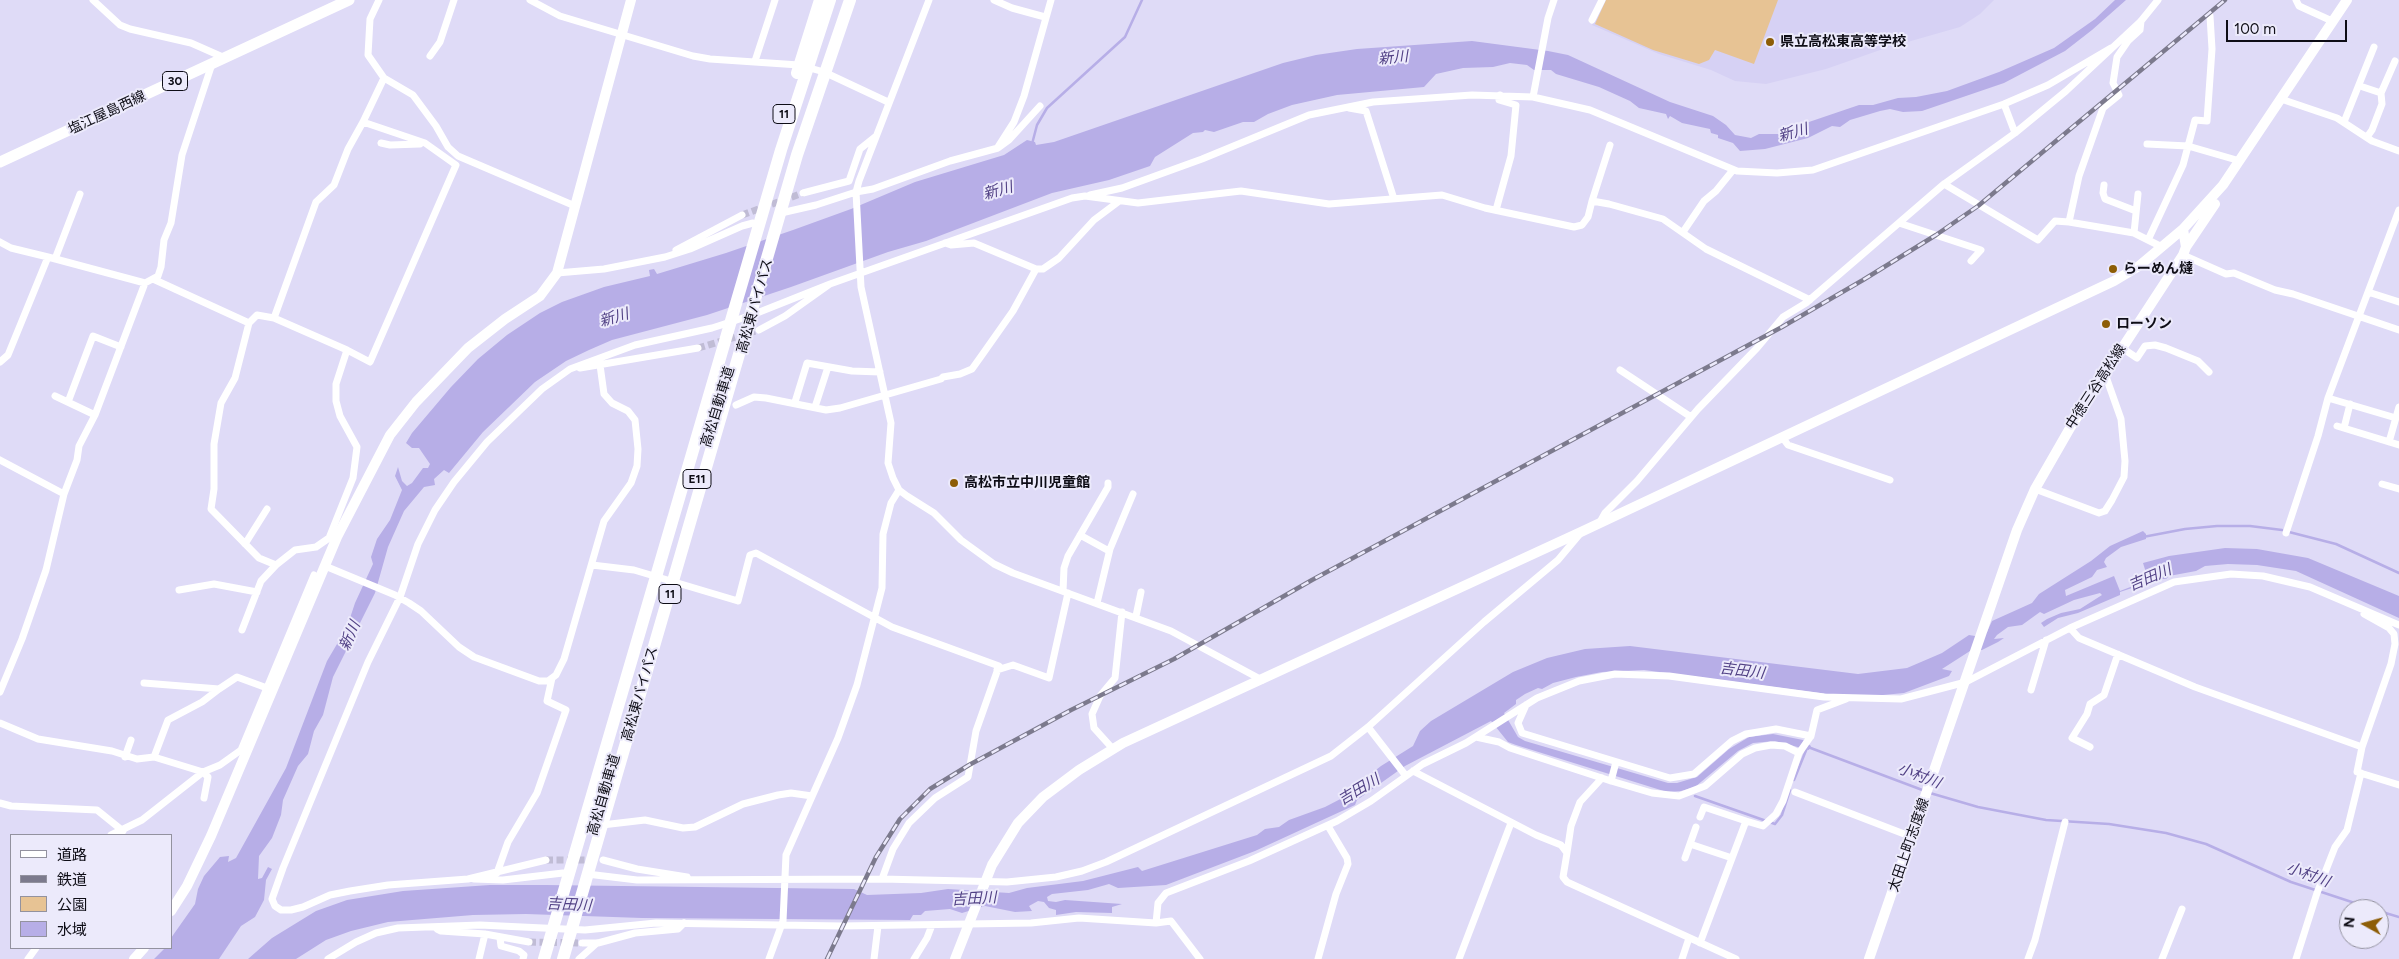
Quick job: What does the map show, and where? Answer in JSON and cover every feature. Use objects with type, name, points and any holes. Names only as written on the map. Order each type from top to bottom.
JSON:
[{"type":"highway","name":"高松東バイパス","points":[[538,959],[648,574],[820,0]]},
{"type":"highway","name":"高松自動車道","points":[[544,959],[781,150],[830,0]]},
{"type":"highway","name":"高松自動車道","points":[[556,959],[793,153],[843,0]]},
{"type":"highway","name":"高松東バイパス","points":[[563,959],[780,218],[824,72],[850,0]]},
{"type":"main road","name":"塩江屋島西線","points":[[0,162],[349,0]]},
{"type":"street","points":[[93,0],[120,24],[130,29],[191,43],[225,58]]},
{"type":"street","points":[[379,0],[370,19],[368,55],[384,78],[413,95],[436,126],[448,147],[458,156]]},
{"type":"street","points":[[430,56],[440,42],[454,0]]},
{"type":"street","points":[[530,0],[560,16],[710,59],[799,65],[824,72],[888,102]]},
{"type":"street","points":[[172,909],[187,886],[211,836],[365,481],[390,435],[416,402],[468,348],[505,319],[540,296],[556,273],[631,0]]},
{"type":"street","points":[[755,61],[775,0]]},
{"type":"street","points":[[929,0],[888,102],[856,195],[860,272],[865,309],[886,394],[891,423],[888,463],[899,490],[934,513],[961,540],[994,564],[1171,630],[1262,680]]},
{"type":"street","points":[[994,0],[1012,8],[1046,17]]},
{"type":"street","points":[[998,148],[1014,122],[1024,96],[1050,0]]},
{"type":"street","points":[[1533,97],[1548,28],[1548,18],[1554,0]]},
{"type":"street","points":[[1592,20],[1602,0]]},
{"type":"street","points":[[1600,522],[1605,513],[1636,482],[1691,417],[1757,348],[1783,317],[1810,300],[1944,184],[2015,133],[2066,91],[2141,21],[2158,0]]},
{"type":"street","points":[[2296,0],[2300,6],[2332,21]]},
{"type":"street","points":[[955,959],[984,882],[999,852],[1018,823],[1043,797],[1079,770],[1113,749],[2114,281],[2162,247],[2183,229],[2223,185],[2347,0]]},
{"type":"street","points":[[2148,240],[2173,190],[2183,165],[2194,120],[2207,122],[2212,48],[2210,16]]},
{"type":"street","points":[[2069,222],[2079,176],[2103,108],[2119,95],[2113,83],[2117,57],[2128,41],[2140,30],[2141,21]]},
{"type":"street","points":[[2344,122],[2374,47]]},
{"type":"street","points":[[562,876],[503,880],[468,879],[388,885],[330,895],[303,908],[291,910],[281,910],[275,906],[272,899],[283,868],[398,596],[418,544],[435,510],[454,482],[512,415],[542,389],[570,370],[635,346],[754,311],[1037,210],[1085,196],[1122,188],[1202,159],[1292,120],[1343,107],[1400,100],[1500,95],[1533,97],[1590,110],[1733,170],[1777,173],[1813,170],[2004,104],[2048,84],[2111,48]]},
{"type":"street","points":[[2367,137],[2372,130],[2382,104],[2381,93],[2395,61]]},
{"type":"street","points":[[0,242],[145,283],[158,276],[164,240],[171,223],[182,155],[212,64]]},
{"type":"street","points":[[274,318],[316,202],[334,185],[348,149],[364,122],[384,78]]},
{"type":"street","points":[[2364,87],[2381,93]]},
{"type":"street","points":[[1496,210],[1511,156],[1516,106],[1499,100],[1500,95]]},
{"type":"street","points":[[2282,98],[2322,112],[2344,122],[2367,137],[2399,151]]},
{"type":"street","points":[[2004,104],[2015,133]]},
{"type":"street","points":[[780,218],[816,205],[856,195],[950,161],[998,148],[1009,140],[1040,106]]},
{"type":"street","points":[[1343,107],[1366,111],[1394,199]]},
{"type":"street","points":[[276,565],[260,558],[211,509],[214,489],[214,444],[222,403],[235,378],[249,322],[257,315],[274,318],[370,362],[456,165],[425,143],[364,122]]},
{"type":"street","points":[[803,193],[849,181],[860,148],[875,137]]},
{"type":"street","points":[[381,143],[390,145],[432,143],[575,206]]},
{"type":"street","points":[[2147,144],[2188,146],[2240,161]]},
{"type":"street","points":[[1085,196],[1118,202],[1138,203],[1241,191],[1329,204],[1442,195],[1496,210],[1574,227],[1582,225],[1588,218],[1610,145]]},
{"type":"street","points":[[1683,232],[1704,201],[1733,170]]},
{"type":"street","points":[[1944,184],[2038,240],[2055,222],[2069,222],[2134,233],[2162,247]]},
{"type":"street","points":[[2104,185],[2103,193],[2105,199],[2136,211]]},
{"type":"street","name":"中徳三谷高松線","points":[[1987,618],[2017,530],[2052,457],[2214,206],[2223,185]]},
{"type":"street","points":[[0,362],[8,355],[80,194]]},
{"type":"street","points":[[2134,233],[2138,194]]},
{"type":"street","points":[[1592,201],[1662,219],[1706,249],[1810,300]]},
{"type":"street","points":[[945,243],[951,245],[974,243],[1036,269],[1043,269],[1059,258],[1094,220],[1118,202]]},
{"type":"street","points":[[2286,533],[2315,445],[2328,398],[2399,210]]},
{"type":"street","points":[[665,257],[742,214]]},
{"type":"street","points":[[1898,223],[1981,250],[1971,261]]},
{"type":"street","points":[[556,273],[604,269],[665,257],[690,249],[742,226],[752,226]]},
{"type":"street","points":[[2183,229],[2184,251],[2226,274],[2234,273],[2275,290],[2399,330]]},
{"type":"street","points":[[736,404],[754,397],[795,402],[826,410],[840,408],[972,369],[1013,311],[1036,269]]},
{"type":"street","points":[[153,279],[249,322]]},
{"type":"street","points":[[0,692],[22,639],[46,570],[64,494],[78,460],[79,446],[95,415],[145,283]]},
{"type":"street","points":[[760,330],[785,316],[830,284]]},
{"type":"street","points":[[2368,292],[2399,302]]},
{"type":"street","points":[[68,402],[92,336],[121,347]]},
{"type":"street","points":[[2122,348],[2137,358],[2145,346],[2155,345],[2166,348],[2198,361],[2209,372]]},
{"type":"street","points":[[570,370],[698,348]]},
{"type":"street","points":[[242,630],[261,580],[295,550],[316,547],[329,538],[354,478],[357,447],[340,416],[336,401],[336,384],[347,350]]},
{"type":"street","points":[[795,402],[807,363],[852,371],[880,372]]},
{"type":"street","points":[[497,873],[508,842],[537,793],[566,710],[547,701],[552,678],[564,659],[604,521],[631,483],[637,466],[638,449],[635,420],[628,412],[612,403],[604,394],[600,365]]},
{"type":"street","points":[[815,407],[828,367]]},
{"type":"street","points":[[1620,370],[1691,417]]},
{"type":"street","points":[[2035,489],[2099,513],[2105,511],[2112,500],[2124,477],[2125,461],[2121,419],[2105,374]]},
{"type":"street","points":[[55,396],[95,415]]},
{"type":"street","points":[[2328,398],[2396,418]]},
{"type":"street","points":[[2350,404],[2341,427],[2399,445]]},
{"type":"street","points":[[2389,442],[2399,406]]},
{"type":"street","points":[[1782,437],[1788,445],[1890,480]]},
{"type":"street","points":[[0,460],[64,494]]},
{"type":"street","points":[[998,670],[1014,665],[1049,678],[1066,592],[1064,568],[1068,556],[1108,488],[1108,483]]},
{"type":"street","points":[[2382,484],[2399,489]]},
{"type":"street","points":[[769,959],[777,942],[782,923],[786,855],[850,708],[882,588],[883,534],[891,503],[899,490]]},
{"type":"street","points":[[1097,603],[1109,551],[1134,494]]},
{"type":"street","points":[[246,544],[267,508]]},
{"type":"street","points":[[586,878],[784,883],[882,879],[1025,882],[1056,877],[1106,862],[1331,756],[1368,728],[1484,622],[1558,560],[1582,531]]},
{"type":"street","points":[[1080,535],[1109,551]]},
{"type":"street","points":[[592,565],[634,570],[738,601],[750,554],[756,553],[892,627],[999,666],[976,731],[968,777],[935,798],[909,823],[893,849],[882,879]]},
{"type":"street","points":[[328,568],[398,596],[421,611],[459,647],[474,657],[539,682],[548,681],[552,678]]},
{"type":"street","points":[[1156,923],[1158,903],[1166,894],[1249,861],[1328,826],[1359,809],[1413,770],[1479,735],[1526,705],[1550,692],[1597,676],[1633,673],[1847,699],[1901,699],[1966,682],[2070,628],[2174,582],[2231,574],[2285,580],[2310,587],[2399,625]]},
{"type":"street","points":[[114,834],[142,820],[203,772],[220,765],[241,750],[314,575]]},
{"type":"street","points":[[179,590],[214,584],[257,592]]},
{"type":"street","points":[[1136,616],[1140,592]]},
{"type":"street","points":[[2360,607],[2362,612],[2396,634],[2391,664],[2362,747],[2357,772],[2399,785]]},
{"type":"street","points":[[1113,749],[1094,728],[1092,714],[1100,696],[1115,678],[1122,612]]},
{"type":"street","name":"太田上町志度線","points":[[1869,959],[1971,669],[1987,618]]},
{"type":"street","points":[[2070,628],[2078,638],[2195,687],[2362,747]]},
{"type":"street","points":[[2031,690],[2046,640]]},
{"type":"street","points":[[2090,747],[2072,738],[2087,714],[2090,704],[2104,696],[2118,654]]},
{"type":"street","points":[[154,757],[168,720],[202,702],[237,677],[267,688]]},
{"type":"street","points":[[144,683],[219,689]]},
{"type":"street","points":[[1700,817],[1704,807],[1746,821],[1767,822],[1776,814],[1783,801],[1800,751],[1809,737],[1817,710],[1847,699]]},
{"type":"street","points":[[1526,705],[1518,723],[1522,733],[1654,775],[1670,778],[1694,774],[1732,741],[1746,734],[1776,729],[1809,737]]},
{"type":"street","points":[[0,723],[38,739],[101,749],[137,759],[154,757],[203,772],[208,777],[204,798]]},
{"type":"street","points":[[1368,728],[1381,742],[1406,776]]},
{"type":"street","points":[[1479,735],[1510,748],[1611,781],[1652,792],[1679,796],[1705,786],[1742,754],[1755,748],[1771,745],[1785,746],[1800,751]]},
{"type":"street","points":[[125,757],[130,740]]},
{"type":"street","points":[[1611,781],[1616,762]]},
{"type":"street","points":[[1413,770],[1512,822],[1561,845],[1567,853]]},
{"type":"street","points":[[2296,959],[2317,891],[2335,847],[2347,830],[2361,773]]},
{"type":"street","points":[[1602,778],[1580,802],[1571,826],[1563,877],[1567,882],[1736,959]]},
{"type":"street","points":[[1795,792],[1912,837]]},
{"type":"street","points":[[602,825],[645,820],[683,828],[695,827],[742,804],[791,793],[812,796]]},
{"type":"street","points":[[0,803],[11,806],[98,810],[122,831]]},
{"type":"street","points":[[1700,943],[1746,821]]},
{"type":"street","points":[[1459,959],[1512,822]]},
{"type":"street","points":[[2028,959],[2035,940],[2065,822]]},
{"type":"street","points":[[1320,959],[1336,894],[1348,864],[1347,858],[1328,826]]},
{"type":"street","points":[[1685,858],[1696,827]]},
{"type":"street","points":[[1690,844],[1732,858]]},
{"type":"street","points":[[468,879],[546,860]]},
{"type":"street","points":[[603,860],[637,869],[712,880]]},
{"type":"street","points":[[2162,959],[2182,909]]},
{"type":"street","points":[[328,959],[343,948],[376,933],[398,928],[549,924],[573,926],[782,923],[878,926],[969,922],[1032,923],[1079,918],[1156,923],[1171,921],[1200,959]]},
{"type":"street","points":[[582,943],[598,943],[634,933],[678,929],[684,924]]},
{"type":"street","points":[[914,959],[932,925]]},
{"type":"street","points":[[874,959],[878,926]]},
{"type":"street","points":[[435,927],[441,931],[485,934],[529,942]]},
{"type":"street","points":[[479,959],[485,934]]},
{"type":"street","points":[[500,938],[501,946],[519,951],[524,955],[522,959]]},
{"type":"street","points":[[1682,959],[1689,938]]},
{"type":"street","points":[[579,959],[598,943]]},
{"type":"street","points":[[134,959],[143,949]]},
{"type":"shaded area","name":"県立高松東高等学校","points":[[1603,0],[1994,0],[1980,14],[1960,27],[1883,49],[1826,69],[1766,84],[1735,81],[1711,70],[1659,54],[1592,25]]},
{"type":"green space","points":[[1606,0],[1778,0],[1754,64],[1715,50],[1709,60],[1699,64],[1653,50],[1595,24]]},
{"type":"water","name":"新川","points":[[2115,0],[2126,0],[2065,51],[2004,83],[1922,111],[1903,112],[1890,109],[1880,111],[1850,120],[1840,127],[1832,126],[1808,138],[1765,149],[1740,151],[1733,143],[1718,138],[1718,135],[1711,133],[1710,129],[1682,123],[1670,116],[1668,119],[1666,114],[1639,108],[1630,101],[1599,87],[1556,74],[1551,70],[1534,70],[1527,65],[1510,63],[1493,67],[1463,68],[1436,74],[1424,87],[1337,95],[1292,105],[1268,114],[1254,122],[1243,122],[1214,132],[1205,130],[1193,133],[1155,157],[1150,166],[1109,180],[1052,193],[926,241],[888,252],[791,287],[707,315],[612,340],[566,361],[535,382],[483,432],[449,473],[444,470],[434,479],[435,485],[424,487],[404,511],[388,547],[375,593],[333,677],[323,715],[314,731],[308,754],[298,766],[283,800],[281,815],[272,838],[259,856],[258,879],[262,878],[268,867],[272,869],[266,880],[264,900],[255,917],[241,926],[219,959],[154,959],[164,949],[172,949],[172,937],[195,904],[198,889],[204,876],[220,857],[229,856],[228,862],[236,858],[286,768],[327,661],[347,627],[355,603],[373,564],[371,557],[377,539],[390,520],[402,490],[395,476],[398,467],[402,481],[407,486],[412,483],[423,468],[428,468],[430,464],[419,448],[412,448],[406,443],[412,433],[451,387],[478,359],[507,335],[540,313],[562,302],[604,287],[650,276],[649,270],[654,269],[657,274],[793,230],[851,209],[915,182],[1004,155],[1027,140],[1035,142],[1036,145],[1054,142],[1283,63],[1316,55],[1357,49],[1472,41],[1548,51],[1568,55],[1670,102],[1713,116],[1726,125],[1735,135],[1751,138],[1759,134],[1785,134],[1799,129],[1806,123],[1859,105],[1873,105],[1898,98],[1916,97],[1947,91],[1999,72],[2054,48],[2095,19]]},
{"type":"water","name":"吉田川","points":[[2143,531],[2146,534],[2146,539],[2121,547],[2106,558],[2104,562],[2107,567],[2097,570],[2092,577],[2065,590],[2066,596],[2114,576],[2120,591],[2146,581],[2148,579],[2143,563],[2169,556],[2225,548],[2257,549],[2308,558],[2399,596],[2399,618],[2296,571],[2257,565],[2228,564],[2205,566],[2196,571],[2169,576],[2166,579],[2159,579],[2120,592],[2120,595],[2078,613],[2058,618],[2044,627],[2041,623],[2047,619],[2061,613],[2080,609],[2102,595],[2100,593],[2074,600],[2044,614],[2040,612],[2022,625],[2008,627],[1994,639],[2004,638],[1998,642],[1982,650],[1970,651],[1942,669],[1952,671],[1949,676],[1904,693],[1835,695],[1644,670],[1602,672],[1576,677],[1553,683],[1542,689],[1538,688],[1516,700],[1516,704],[1504,713],[1518,737],[1525,741],[1668,783],[1677,783],[1697,777],[1729,749],[1749,737],[1773,734],[1803,740],[1811,746],[1809,750],[1775,741],[1753,743],[1738,751],[1695,787],[1667,792],[1508,742],[1491,721],[1405,766],[1357,800],[1355,805],[1255,851],[1166,885],[1118,888],[1109,884],[1088,890],[1052,894],[1047,897],[1048,901],[1056,902],[1065,900],[1122,904],[1112,907],[1112,913],[1076,912],[1056,915],[1056,910],[1049,908],[1044,902],[1038,901],[1029,906],[1032,911],[1015,912],[985,906],[962,913],[950,909],[925,911],[921,915],[913,915],[910,920],[642,918],[526,914],[473,915],[388,922],[351,931],[326,940],[296,959],[248,959],[272,938],[316,911],[347,900],[403,891],[490,885],[545,885],[854,889],[867,895],[921,893],[948,889],[1009,893],[1027,888],[1083,881],[1138,867],[1142,871],[1257,835],[1265,829],[1279,827],[1289,820],[1325,807],[1350,794],[1354,787],[1381,766],[1413,746],[1420,731],[1431,721],[1513,672],[1547,658],[1585,649],[1630,646],[1858,674],[1907,668],[1942,653],[1969,635],[1975,636],[1987,632],[1992,621],[2032,603],[2039,594],[2091,561],[2110,546]]},
{"type":"waterway","points":[[1032,144],[1037,125],[1047,108],[1125,37],[1142,0]]},
{"type":"waterway","points":[[2143,537],[2185,529],[2217,526],[2250,526],[2282,530]]},
{"type":"waterway","points":[[2289,532],[2336,544],[2399,573]]},
{"type":"waterway","name":"小村川","points":[[1808,747],[1925,791]]},
{"type":"waterway","points":[[1794,780],[1807,748]]},
{"type":"waterway","points":[[1695,796],[1775,824],[1782,815],[1790,790]]},
{"type":"waterway","name":"小村川","points":[[1930,793],[1978,807],[2046,820],[2109,824],[2166,833],[2206,844],[2291,882],[2343,899]]},
{"type":"waterway","name":"小村川","points":[[2389,914],[2399,917]]},
{"type":"tunnel","points":[[742,215],[803,193]]},
{"type":"tunnel","points":[[698,348],[759,330]]},
{"type":"tunnel","points":[[546,860],[595,860]]},
{"type":"tunnel","points":[[529,942],[582,943]]},
{"type":"railway","points":[[827,959],[876,857],[900,819],[930,789],[969,765],[1071,710],[1174,659],[1312,580],[1782,327],[1863,280],[1936,235],[1978,206],[2225,0]]},
{"type":"place","name":"県立高松東高等学校","points":[[1770,42]]},
{"type":"place","name":"らーめん燵","points":[[2113,269]]},
{"type":"place","name":"ローソン","points":[[2106,324]]},
{"type":"place","name":"高松市立中川児童館","points":[[954,483]]}]
